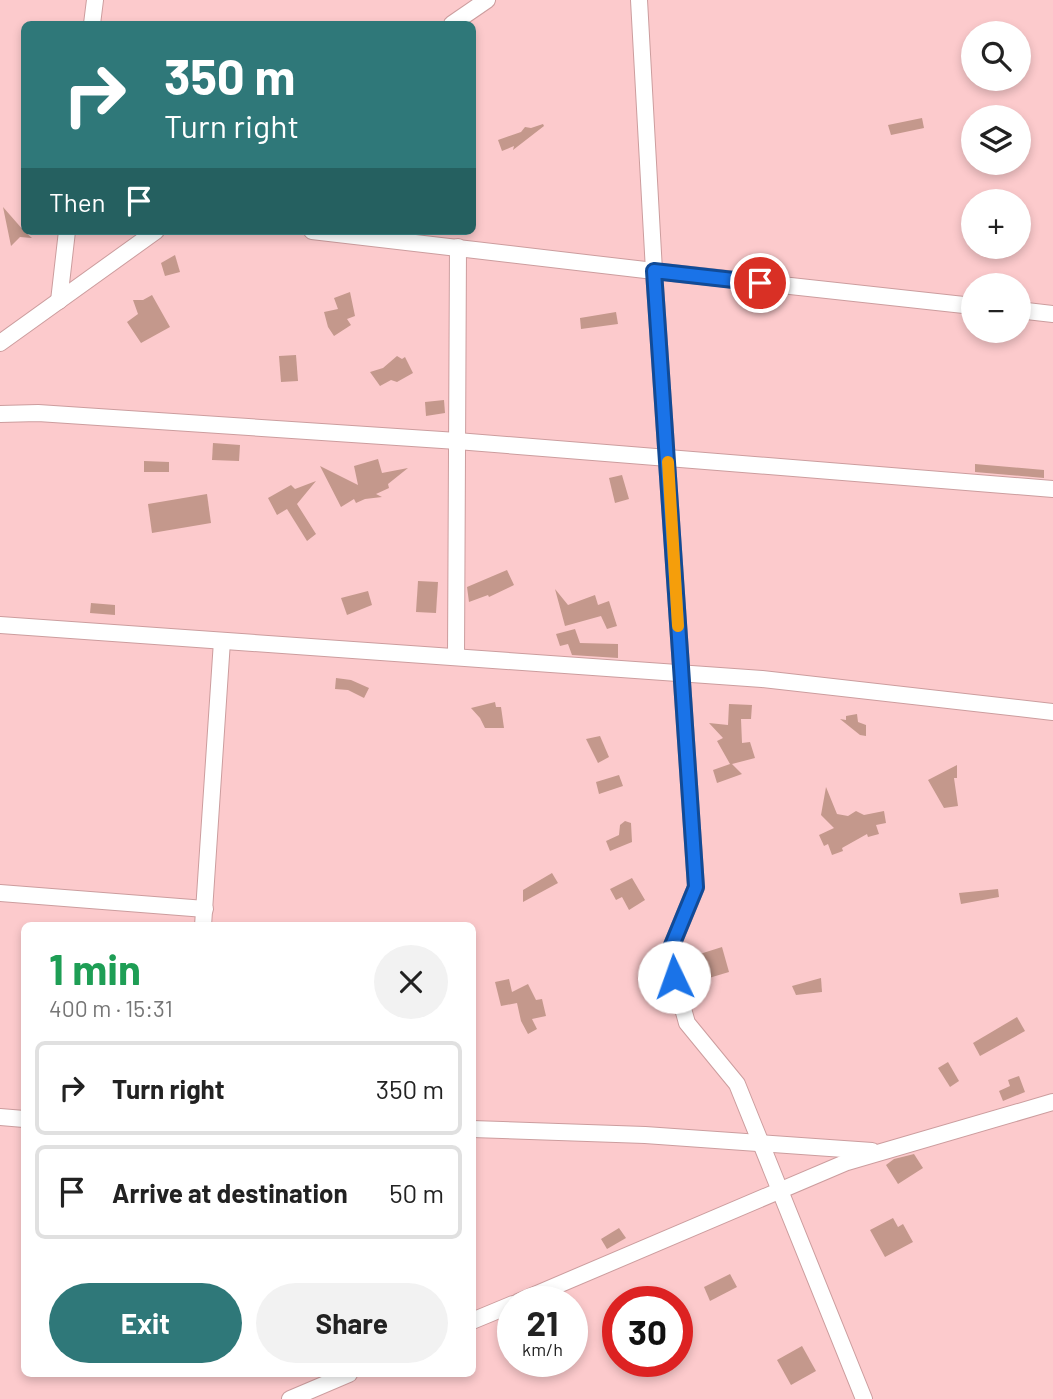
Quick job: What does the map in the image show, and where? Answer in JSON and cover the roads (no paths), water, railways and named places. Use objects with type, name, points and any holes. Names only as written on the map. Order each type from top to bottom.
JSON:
[{"type":"street","points":[[92,21],[95,0]]},
{"type":"street","points":[[456,21],[487,0]]},
{"type":"street","points":[[639,0],[654,271],[696,887],[668,955],[687,1023],[737,1084],[864,1399]]},
{"type":"street","points":[[59,301],[67,235]]},
{"type":"street","points":[[0,343],[150,235]]},
{"type":"street","points":[[348,235],[961,305]]},
{"type":"street","points":[[456,657],[458,247]]},
{"type":"street","points":[[1031,311],[1053,314]]},
{"type":"street","points":[[0,414],[38,413],[457,441],[1053,489]]},
{"type":"street","points":[[0,625],[762,679],[1053,712]]},
{"type":"street","points":[[0,893],[204,917],[222,640]]},
{"type":"street","points":[[556,1286],[847,1162],[1053,1102]]},
{"type":"street","points":[[0,1117],[21,1119]]},
{"type":"street","points":[[476,1129],[645,1135],[882,1152]]},
{"type":"street","points":[[476,1319],[497,1311]]},
{"type":"street","points":[[290,1399],[342,1377]]}]
